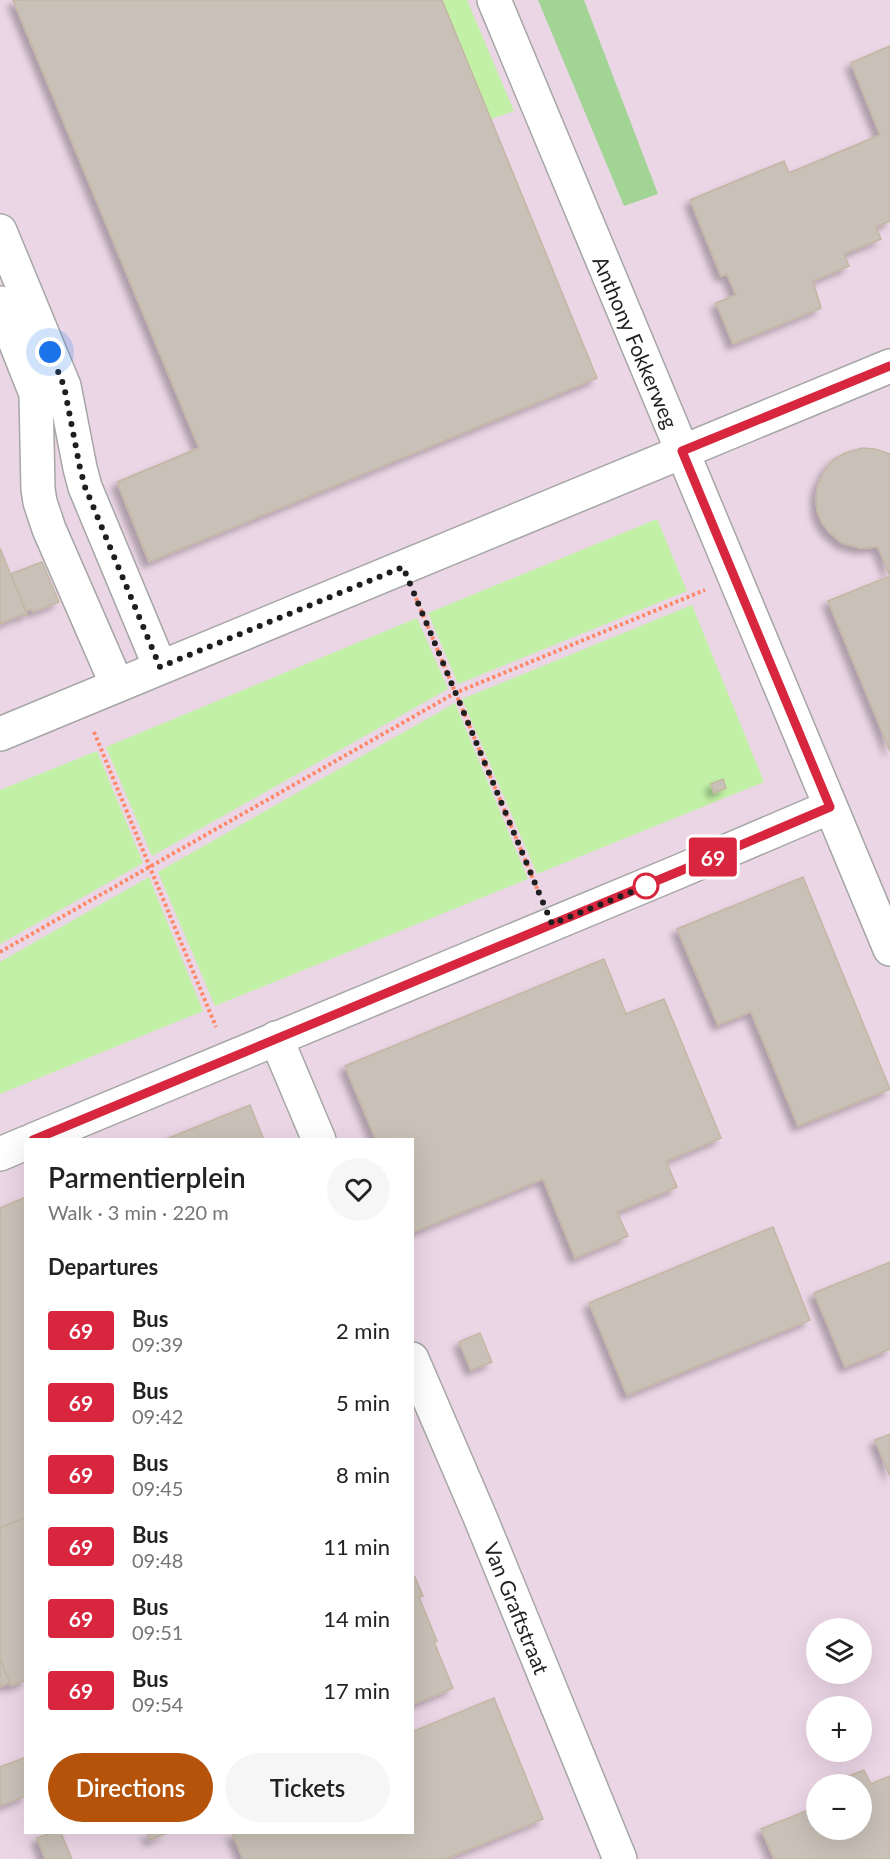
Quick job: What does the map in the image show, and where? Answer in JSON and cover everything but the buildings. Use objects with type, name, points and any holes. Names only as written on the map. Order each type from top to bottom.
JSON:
[{"type":"street","name":"Anthony Fokkerweg","points":[[494,0],[890,949]]},
{"type":"street","points":[[0,231],[64,386],[85,487],[160,667]]},
{"type":"street","points":[[0,303],[36,394],[40,502],[49,529],[117,685]]},
{"type":"street","points":[[0,734],[890,366]]},
{"type":"street","points":[[38,1138],[830,807]]},
{"type":"street","points":[[276,1038],[318,1138]]},
{"type":"street","points":[[0,1154],[24,1144]]},
{"type":"street","name":"Van Graftstraat","points":[[414,1364],[480,1517],[620,1859]]},
{"type":"path","points":[[403,567],[552,924]]},
{"type":"path","points":[[0,952],[455,693],[734,578]]},
{"type":"path","points":[[81,700],[229,1058]]},
{"type":"shaded area","points":[[0,0],[890,0],[890,1859],[0,1859]]},
{"type":"green space","points":[[442,0],[467,0],[514,111],[491,119]]},
{"type":"green space","points":[[538,0],[584,0],[658,194],[624,206]]},
{"type":"green space","points":[[657,519],[687,591],[458,684],[428,613]]},
{"type":"green space","points":[[692,605],[764,782],[537,874],[462,699]]},
{"type":"green space","points":[[417,618],[448,689],[152,856],[106,747]]},
{"type":"green space","points":[[455,703],[528,879],[215,1006],[158,872]]},
{"type":"green space","points":[[97,751],[143,863],[0,944],[0,790]]},
{"type":"green space","points":[[149,877],[203,1011],[0,1094],[0,962]]},
{"type":"bus line","name":"69","points":[[38,1138],[830,807],[682,451],[890,366]]},
{"type":"route","points":[[50,352],[64,386],[85,487],[160,667],[403,567],[552,924],[646,886]]}]
